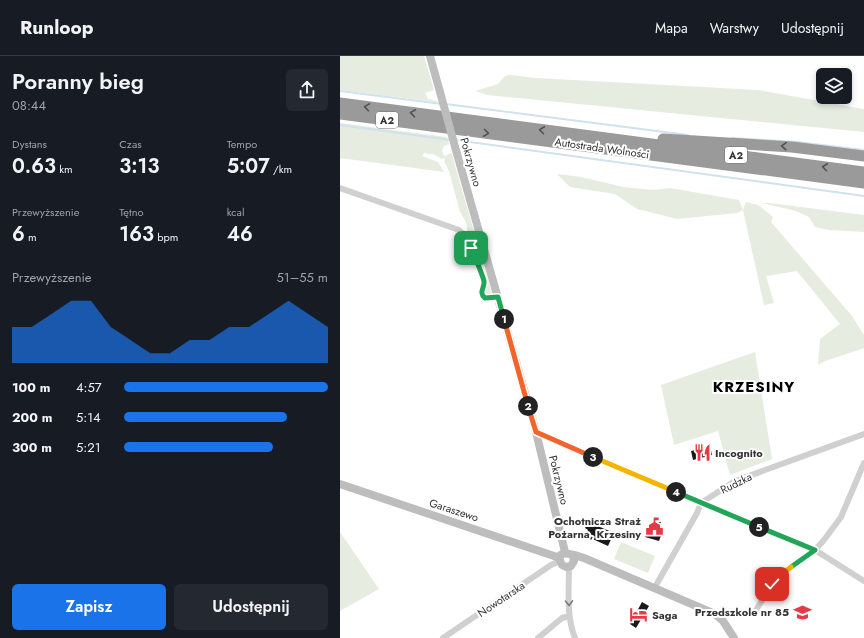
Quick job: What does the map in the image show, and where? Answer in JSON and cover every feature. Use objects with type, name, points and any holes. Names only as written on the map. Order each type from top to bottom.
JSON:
[{"type":"highway","name":"Autostrada Wolności","points":[[340,103],[864,172]]},
{"type":"highway","name":"Autostrada Wolności","points":[[340,114],[864,183]]},
{"type":"highway","points":[[608,139],[662,139],[772,145],[864,156]]},
{"type":"street","name":"Pokrzywno","points":[[430,56],[536,432],[562,557]]},
{"type":"street","points":[[340,188],[459,230],[468,240],[484,281],[482,291],[483,296],[485,298],[498,297]]},
{"type":"street","points":[[536,432],[815,550],[864,581]]},
{"type":"street","name":"Rudzka","points":[[701,503],[735,481],[864,434]]},
{"type":"street","points":[[716,614],[745,615],[754,613],[775,580],[815,550],[841,517],[864,464]]},
{"type":"street","name":"Garaszewo","points":[[340,484],[562,557]]},
{"type":"street","points":[[655,587],[697,514],[701,503]]},
{"type":"street","points":[[568,567],[564,566],[562,557],[570,553],[573,556],[584,558],[655,587],[716,614],[723,621],[734,638]]},
{"type":"street","points":[[568,567],[573,564],[573,556]]},
{"type":"street","name":"Nowotarska","points":[[443,638],[562,557]]},
{"type":"street","points":[[568,567],[569,616],[575,638]]},
{"type":"street","points":[[538,638],[562,618],[569,616]]},
{"type":"shaded area","points":[[340,56],[424,56],[434,90],[425,93],[428,99],[437,102],[340,90]]},
{"type":"shaded area","points":[[510,75],[536,78],[758,90],[816,100],[816,104],[836,104],[864,109],[864,132],[488,95],[475,91],[498,84],[505,76]]},
{"type":"shaded area","points":[[340,123],[447,137],[449,144],[444,146],[442,151],[444,156],[452,153],[492,294],[491,296],[486,295],[485,293],[482,269],[468,236],[466,222],[460,212],[449,171],[444,161],[445,158],[442,159],[433,154],[426,153],[422,156],[438,162],[444,172],[340,158]]},
{"type":"shaded area","points":[[557,174],[581,177],[623,187],[653,190],[670,188],[739,200],[743,210],[737,213],[677,219],[637,209],[615,194],[570,187]]},
{"type":"shaded area","points":[[746,202],[758,205],[773,217],[771,222],[852,316],[864,335],[864,348],[825,361],[818,365],[820,339],[840,324],[797,271],[766,276],[774,303],[764,305],[743,210]]},
{"type":"shaded area","points":[[762,203],[864,215],[864,232],[829,230],[815,227],[809,217],[796,211]]},
{"type":"shaded area","points":[[755,352],[772,459],[730,475],[718,431],[674,445],[661,385]]},
{"type":"shaded area","points":[[340,532],[379,589],[340,611]]},
{"type":"shaded area","points":[[621,542],[655,556],[648,573],[614,559]]},
{"type":"building","name":"Incognito","points":[[710,446],[712,455],[693,460],[691,451]]},
{"type":"building","points":[[589,519],[601,524],[600,527],[614,533],[608,546],[586,536],[588,530],[585,528]]},
{"type":"building","name":"Ochotnicza Straż Pożarna, Krzesiny","points":[[653,519],[661,522],[657,531],[662,533],[659,541],[645,537]]},
{"type":"building","name":"Saga","points":[[642,602],[649,606],[636,628],[630,624]]},
{"type":"waterway","points":[[340,91],[442,104]]},
{"type":"waterway","points":[[446,104],[688,135]]},
{"type":"waterway","points":[[340,125],[450,140]]},
{"type":"waterway","points":[[732,138],[797,142],[864,150]]},
{"type":"waterway","points":[[456,140],[864,196]]},
{"type":"place","name":"Incognito","points":[[702,453]]},
{"type":"place","name":"Ochotnicza Straż Pożarna, Krzesiny","points":[[654,527]]},
{"type":"place","name":"Przedszkole nr 85","points":[[802,612]]},
{"type":"place","name":"Saga","points":[[639,615]]},
{"type":"district","name":"KRZESINY","points":[[754,387]]},
{"type":"route","points":[[471,248],[484,281],[482,291],[483,296],[485,298],[498,297],[536,432],[815,550],[786,570],[772,584]]}]
